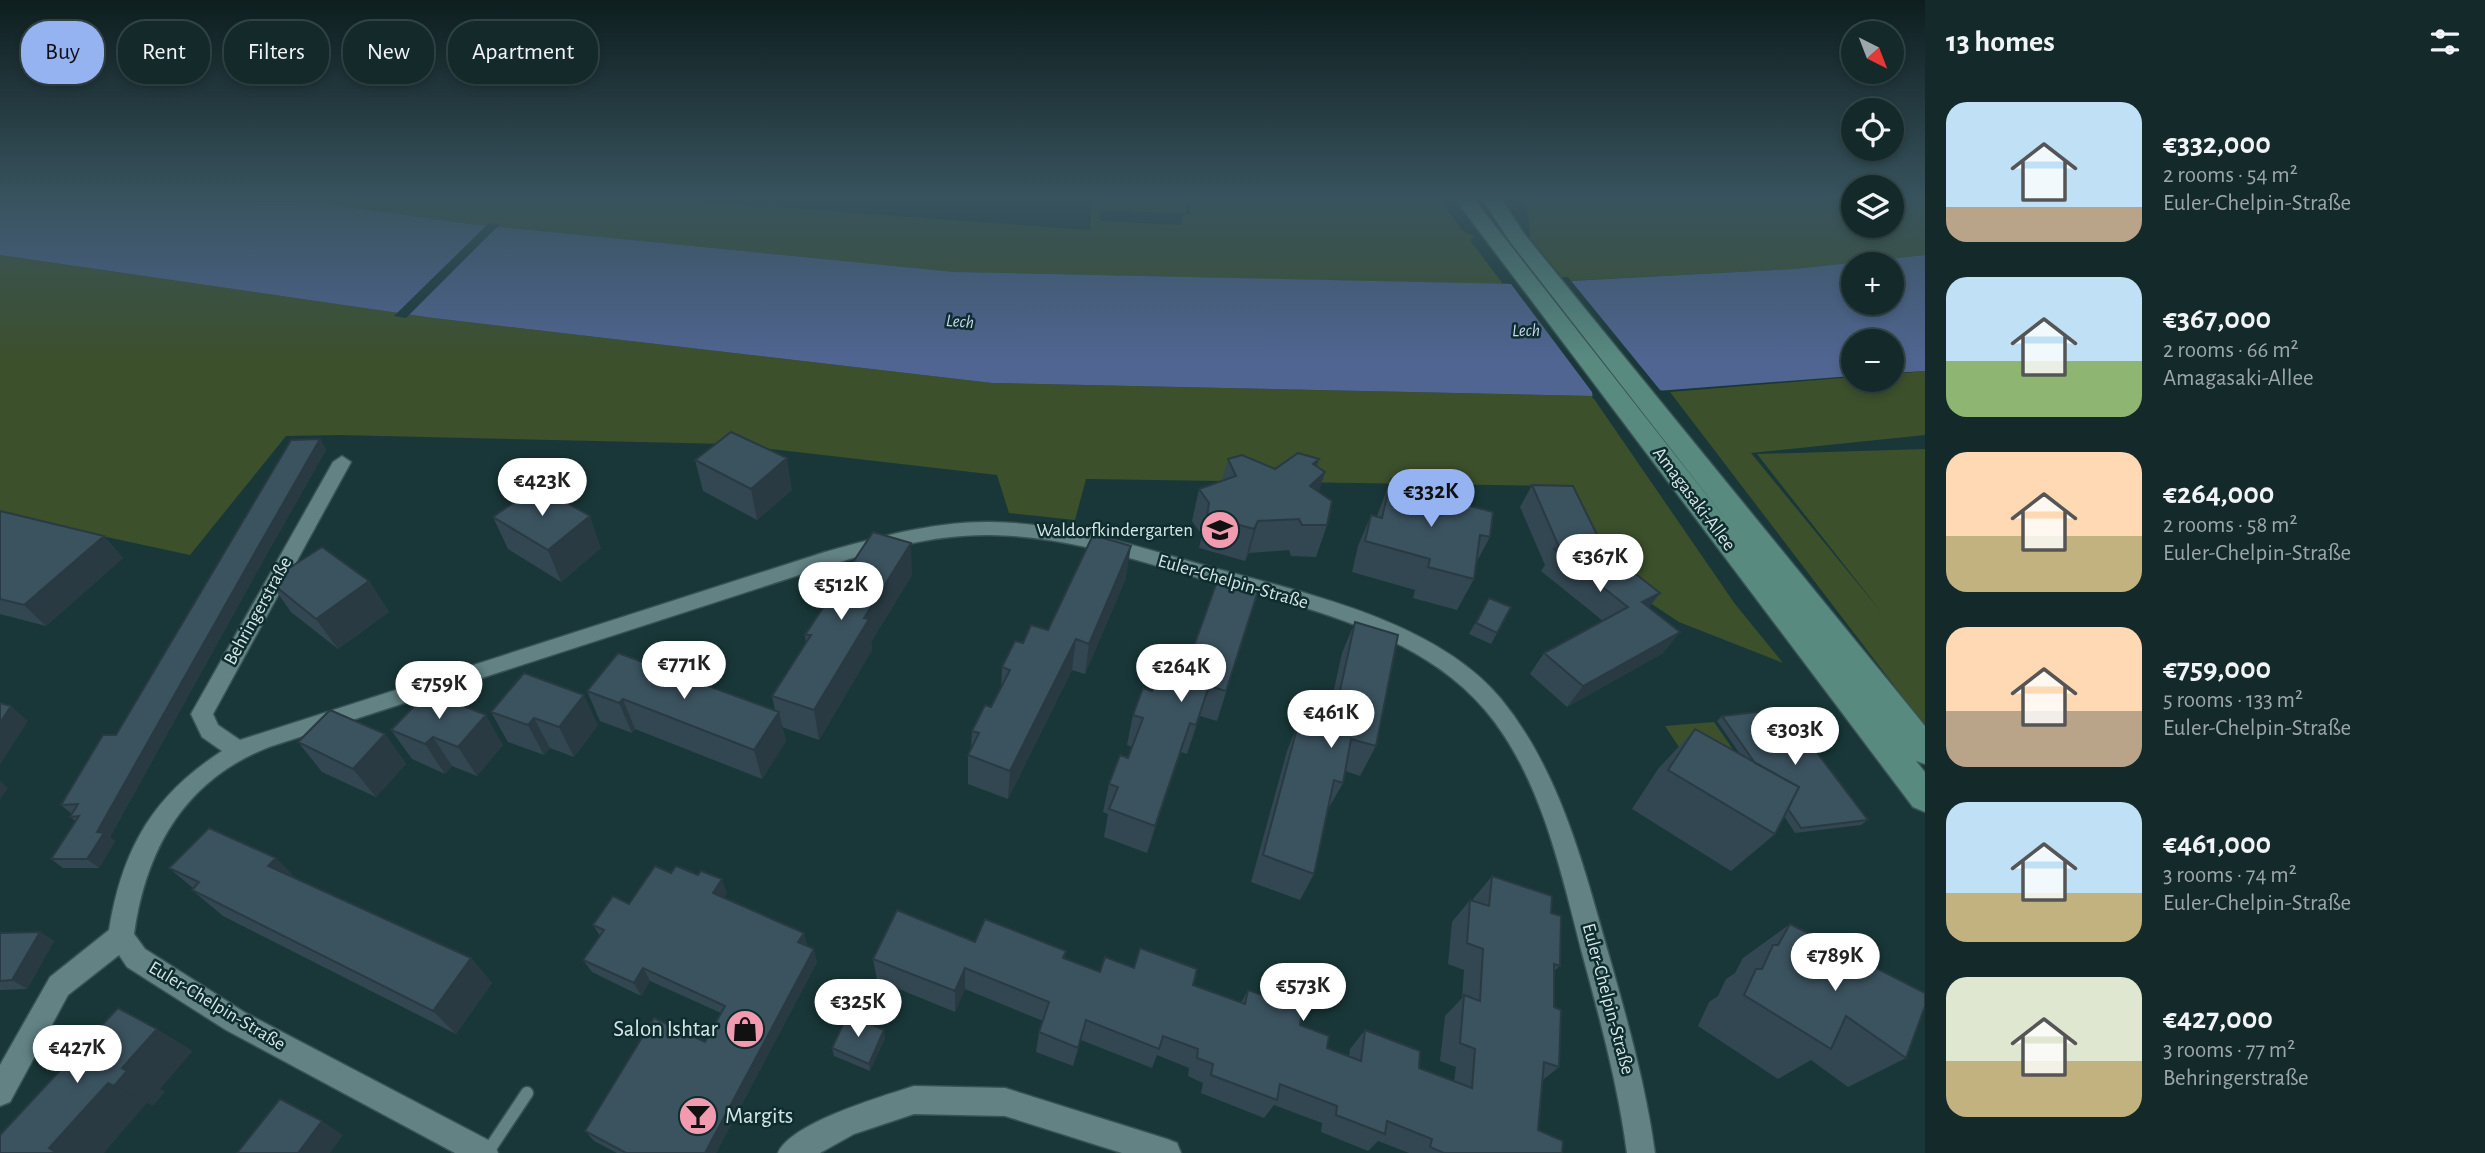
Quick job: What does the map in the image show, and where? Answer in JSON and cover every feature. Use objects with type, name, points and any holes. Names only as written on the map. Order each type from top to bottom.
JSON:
[{"type":"main road","name":"Amagasaki-Allee","points":[[1518,253],[1664,441],[1925,797]]},
{"type":"main road","name":"Amagasaki-Allee","points":[[1664,441],[1925,750]]},
{"type":"street","name":"Behringerstraße","points":[[239,751],[209,731],[202,714],[342,462]]},
{"type":"street","name":"Euler-Chelpin-Straße","points":[[486,1153],[235,1021],[136,958],[121,937],[125,896],[138,860],[161,815],[239,751],[308,726],[800,568],[906,539],[956,530],[1015,528],[1083,538],[1272,591],[1372,626],[1426,652],[1483,694],[1518,741],[1561,836],[1634,1095],[1641,1153]]},
{"type":"street","points":[[0,1092],[59,986],[121,937]]},
{"type":"street","points":[[792,1153],[848,1122],[914,1100],[1005,1102],[1167,1153]]},
{"type":"lane","points":[[486,1153],[527,1093]]},
{"type":"green space","points":[[761,253],[1480,253],[1503,284],[955,272]]},
{"type":"green space","points":[[1542,253],[1841,253],[1841,264],[1794,269],[1565,281]]},
{"type":"green space","points":[[1904,253],[1925,253],[1925,255],[1904,257]]},
{"type":"green space","points":[[0,255],[433,318],[992,383],[1592,396],[1735,604],[1783,663],[1679,622],[1623,585],[1566,486],[1086,479],[1075,520],[1009,513],[997,475],[727,444],[340,435],[286,436],[190,555],[0,514]]},
{"type":"green space","points":[[1925,371],[1925,435],[1751,453],[1882,613],[1757,454],[1925,449],[1925,726],[1670,392],[1841,378],[1841,392],[1904,392],[1904,373]]},
{"type":"green space","points":[[1714,722],[1741,761],[1691,765],[1665,726]]},
{"type":"water","name":"Lech","points":[[0,253],[761,253],[955,272],[1516,284],[1794,269],[1841,264],[1841,315],[1904,315],[1904,257],[1925,255],[1925,371],[1904,372],[1904,329],[1841,329],[1841,377],[1592,396],[992,383],[433,318],[0,255]]},
{"type":"pier","points":[[459,253],[471,253],[406,318],[394,316]]},
{"type":"pier","points":[[1568,277],[1660,390],[1667,393],[1593,399],[1592,392],[1508,280]]},
{"type":"building","points":[[731,432],[787,458],[751,489],[695,460]]},
{"type":"building","points":[[320,439],[97,832],[104,833],[87,859],[51,859],[79,816],[70,817],[78,804],[61,805],[103,735],[116,735],[291,440]]},
{"type":"building","points":[[1298,453],[1319,459],[1313,464],[1325,472],[1310,486],[1332,501],[1327,525],[1302,525],[1299,519],[1258,521],[1254,529],[1207,516],[1209,503],[1199,489],[1236,476],[1228,459],[1242,455],[1275,469]]},
{"type":"building","points":[[1391,479],[1429,489],[1428,495],[1493,512],[1490,537],[1480,535],[1474,579],[1428,567],[1430,559],[1365,541],[1371,515],[1382,518]]},
{"type":"building","points":[[1532,485],[1573,486],[1604,549],[1660,593],[1642,602],[1680,632],[1583,686],[1544,653],[1628,607],[1554,549],[1559,547]]},
{"type":"building","points":[[537,486],[590,516],[548,550],[493,517]]},
{"type":"building","points":[[0,511],[104,536],[24,605],[0,599]]},
{"type":"building","points":[[873,532],[911,543],[864,618],[869,619],[814,710],[772,696],[811,635],[805,635]]},
{"type":"building","points":[[1093,535],[1131,546],[1089,644],[1076,639],[1010,771],[968,755],[979,733],[972,731],[985,705],[991,707],[1010,670],[1002,667],[1015,641],[1023,643],[1031,625],[1048,630]]},
{"type":"building","points":[[322,547],[369,581],[316,619],[269,581]]},
{"type":"building","points":[[1219,576],[1259,588],[1226,691],[1209,686],[1196,725],[1190,723],[1155,826],[1109,809],[1118,787],[1109,784],[1120,755],[1128,758],[1143,718],[1133,715],[1143,688],[1152,691],[1160,670],[1183,677]]},
{"type":"building","points":[[1489,598],[1511,607],[1497,633],[1476,623]]},
{"type":"building","points":[[1355,622],[1398,635],[1376,746],[1351,739],[1343,783],[1334,780],[1314,874],[1263,855],[1299,721],[1331,732]]},
{"type":"building","points":[[618,653],[779,712],[754,750],[623,699],[619,703],[587,691]]},
{"type":"building","points":[[524,673],[584,695],[559,727],[534,718],[528,725],[491,712]]},
{"type":"building","points":[[428,692],[486,715],[458,747],[433,737],[425,744],[391,730]]},
{"type":"building","points":[[0,703],[11,706],[0,723]]},
{"type":"building","points":[[1784,709],[1868,820],[1801,828],[1788,809],[1799,787],[1755,763],[1722,716]]},
{"type":"building","points":[[330,710],[385,734],[353,769],[298,742]]},
{"type":"building","points":[[1695,729],[1799,787],[1775,834],[1668,770]]},
{"type":"building","points":[[209,828],[276,858],[268,866],[471,958],[433,1011],[192,890],[199,882],[169,868]]},
{"type":"building","points":[[655,866],[671,873],[676,866],[698,875],[701,871],[722,879],[713,893],[804,933],[798,942],[814,949],[705,1153],[626,1153],[585,1131],[654,1018],[705,1042],[725,1006],[643,968],[634,983],[583,960],[604,930],[593,925],[613,896],[629,904]]},
{"type":"building","points":[[1492,876],[1552,896],[1551,913],[1561,916],[1560,966],[1554,964],[1554,1007],[1561,1010],[1559,1067],[1544,1062],[1538,1130],[1563,1141],[1562,1153],[1444,1153],[1430,1147],[1432,1139],[1387,1121],[1385,1134],[1336,1115],[1337,1106],[1280,1084],[1277,1100],[1211,1075],[1213,1064],[1197,1058],[1198,1049],[1163,1036],[1159,1049],[1086,1020],[1078,1048],[1039,1032],[1049,1002],[965,968],[955,991],[873,959],[897,910],[975,942],[985,919],[1066,951],[1063,958],[1100,972],[1105,957],[1134,968],[1140,948],[1197,969],[1193,985],[1245,1004],[1248,990],[1302,1009],[1300,1025],[1329,1036],[1327,1048],[1361,1061],[1365,1030],[1420,1051],[1419,1068],[1472,1088],[1475,1049],[1460,1043],[1464,995],[1480,1001],[1483,949],[1467,943],[1470,900],[1489,906]]},
{"type":"building","points":[[1790,924],[1925,993],[1925,1006],[1906,1058],[1846,1016],[1831,1049],[1744,995],[1756,969],[1762,969],[1773,945],[1778,945]]},
{"type":"building","points":[[40,932],[12,980],[0,981],[0,933]]},
{"type":"building","points":[[118,1008],[157,1029],[122,1068],[127,1071],[114,1086],[108,1083],[49,1148],[54,1153],[0,1153],[0,1135]]},
{"type":"building","points":[[848,1014],[884,1030],[869,1064],[832,1048]]},
{"type":"building","points":[[280,1099],[322,1121],[298,1153],[237,1153]]},
{"type":"place","name":"Waldorfkindergarten","points":[[1220,530]]},
{"type":"place","name":"Salon Ishtar","points":[[745,1029]]},
{"type":"place","name":"Margits","points":[[698,1116]]}]
